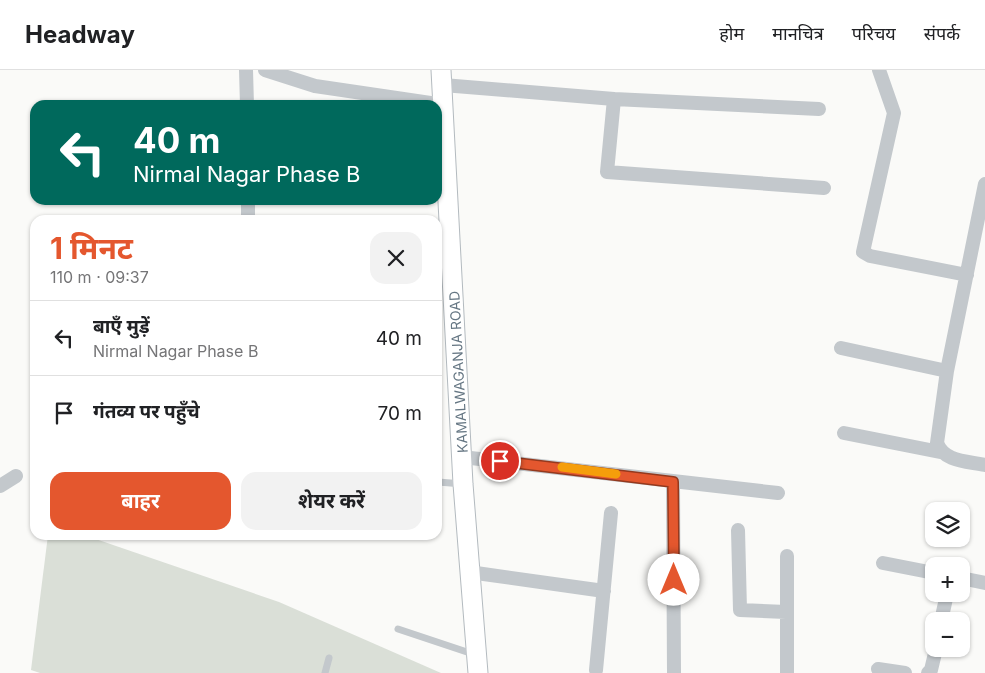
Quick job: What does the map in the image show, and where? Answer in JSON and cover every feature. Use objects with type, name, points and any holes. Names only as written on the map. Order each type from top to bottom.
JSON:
[{"type":"main road","name":"KAMALWAGANJA ROAD","points":[[442,77],[463,484],[477,664]]},
{"type":"street","points":[[246,70],[247,100]]},
{"type":"street","points":[[265,70],[315,86],[410,100]]},
{"type":"street","points":[[879,70],[894,113],[863,252],[870,256],[967,275]]},
{"type":"street","points":[[442,77],[614,99],[819,109]]},
{"type":"street","points":[[614,99],[607,172],[824,188]]},
{"type":"street","points":[[940,452],[937,442],[947,371],[985,184]]},
{"type":"street","points":[[841,348],[947,371]]},
{"type":"street","points":[[844,434],[940,452],[948,457],[985,465]]},
{"type":"street","points":[[462,457],[778,493]]},
{"type":"street","points":[[0,486],[16,476]]},
{"type":"street","points":[[673,482],[674,673]]},
{"type":"street","points":[[596,670],[611,513]]},
{"type":"street","points":[[738,530],[740,610],[786,612]]},
{"type":"street","points":[[787,556],[787,673]]},
{"type":"street","points":[[883,563],[925,571]]},
{"type":"street","points":[[469,572],[604,591]]},
{"type":"street","points":[[970,580],[985,583]]},
{"type":"street","points":[[928,673],[931,670],[934,657]]},
{"type":"street","points":[[878,669],[905,673]]},
{"type":"lane","points":[[442,482],[463,484]]},
{"type":"lane","points":[[398,629],[477,664]]},
{"type":"lane","points":[[325,673],[329,658]]},
{"type":"shaded area","points":[[47,540],[99,540],[279,602],[441,673],[40,673],[31,670]]},
{"type":"slow traffic","points":[[562,467],[616,474]]},
{"type":"route","points":[[500,461],[673,482],[674,580]]}]
